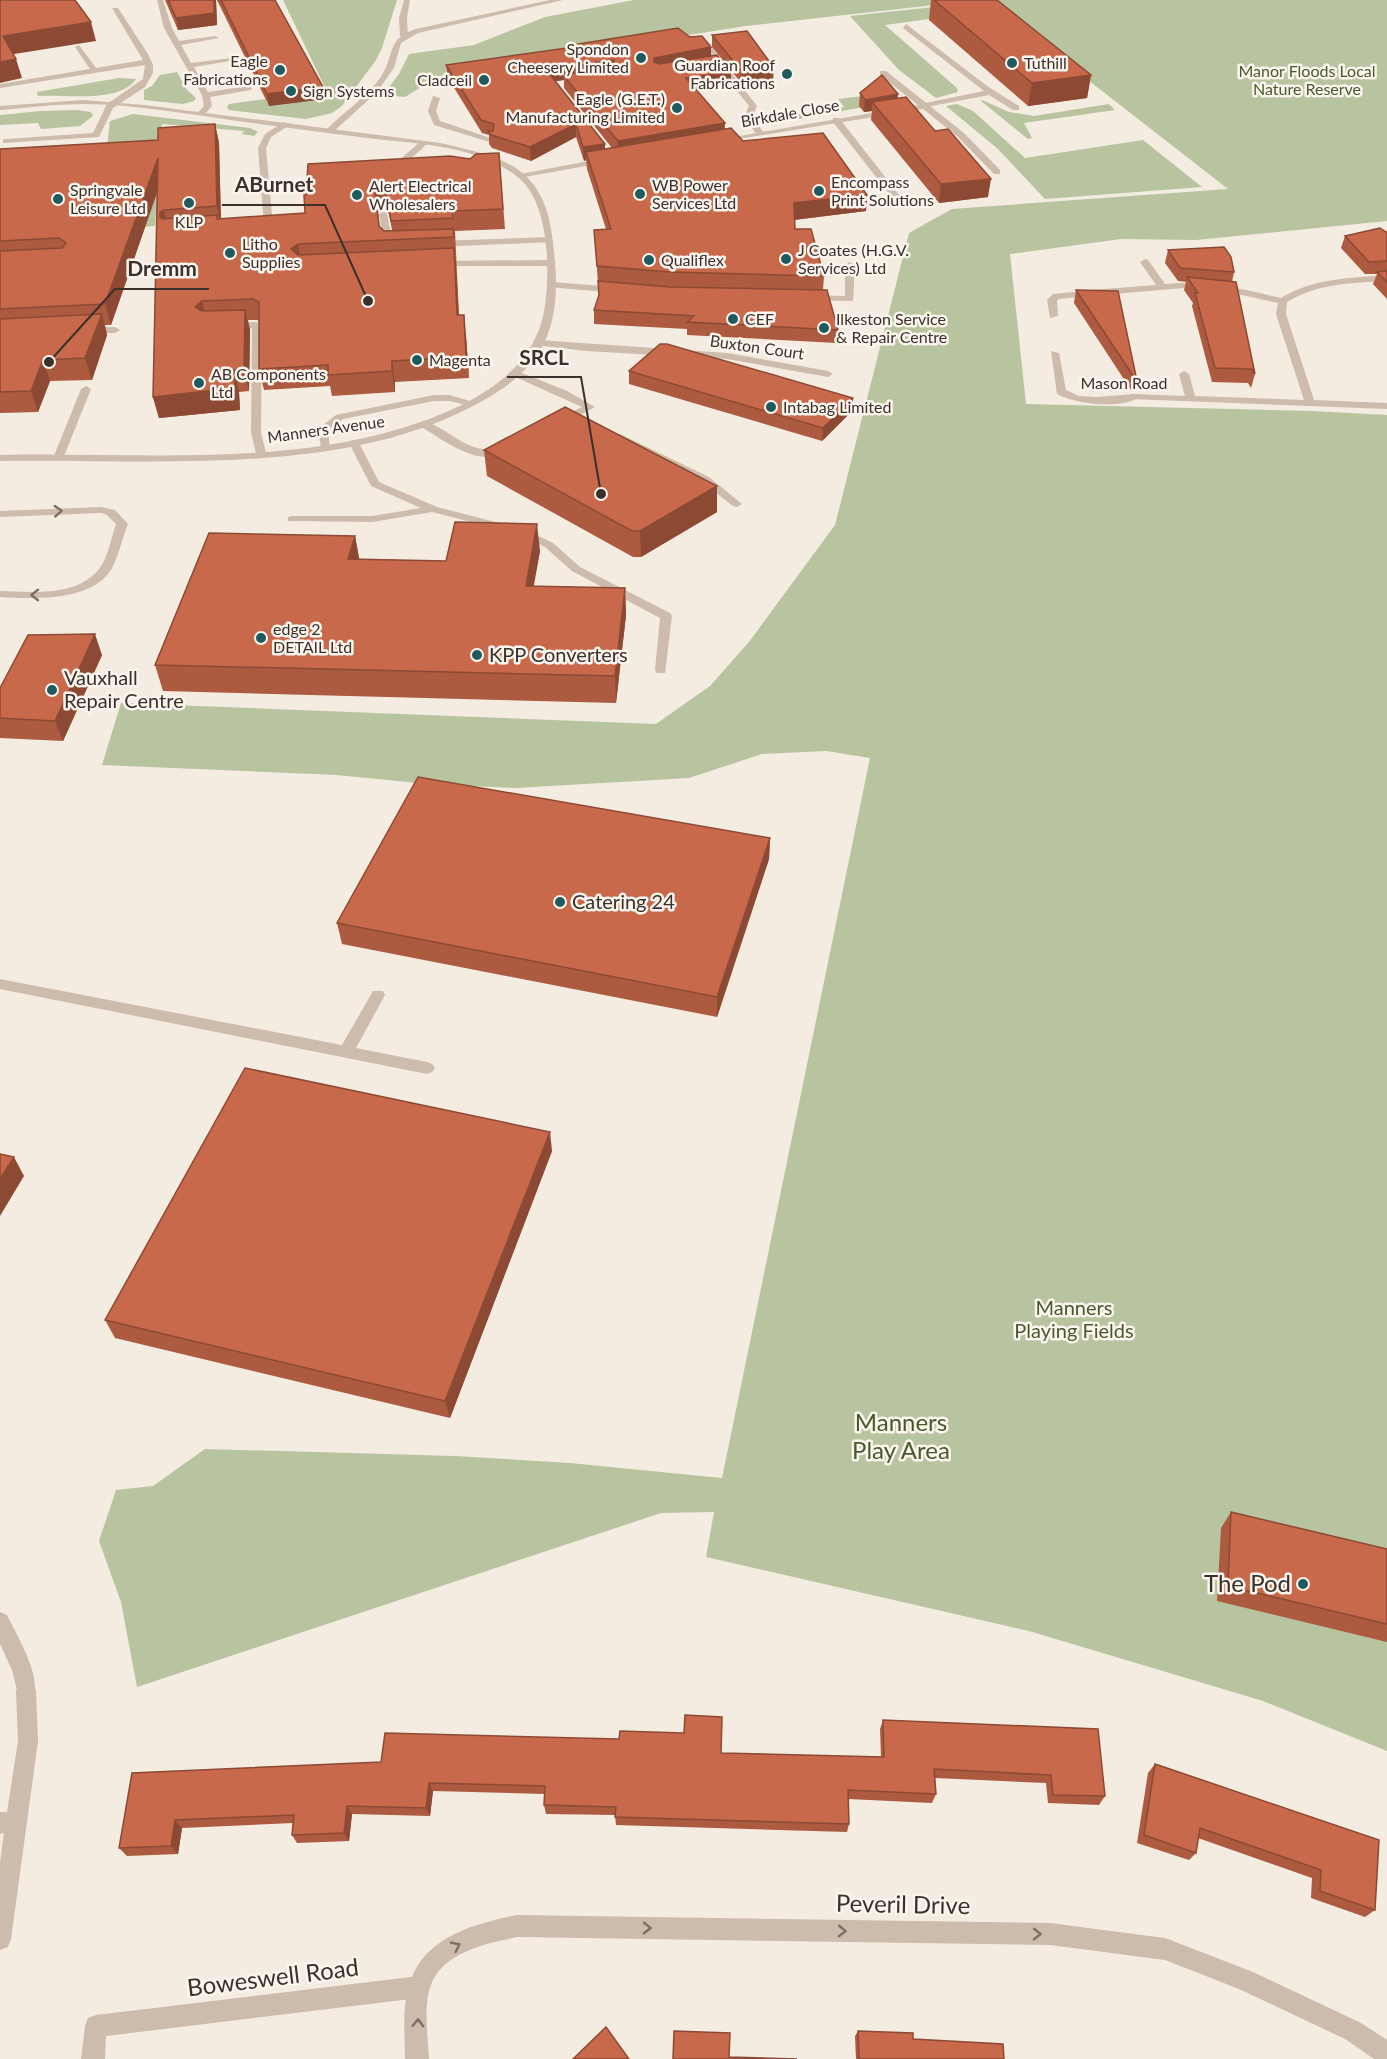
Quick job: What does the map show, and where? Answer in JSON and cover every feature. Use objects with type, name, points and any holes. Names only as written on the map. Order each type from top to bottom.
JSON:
[{"type":"street","points":[[160,0],[168,28],[206,94],[208,106],[201,113]]},
{"type":"street","points":[[404,36],[403,18],[407,0]]},
{"type":"street","points":[[330,130],[356,109],[378,85],[397,54],[398,42],[404,36],[427,26],[467,21],[556,0]]},
{"type":"street","points":[[6,141],[96,135],[99,123],[111,104],[140,88],[148,77],[147,62],[115,10]]},
{"type":"street","points":[[467,21],[476,29]]},
{"type":"street","points":[[906,26],[990,92],[1016,108]]},
{"type":"street","points":[[177,43],[214,38]]},
{"type":"street","points":[[704,43],[753,106],[748,117],[760,134]]},
{"type":"street","points":[[79,47],[94,70]]},
{"type":"street","points":[[190,65],[232,60]]},
{"type":"street","points":[[0,86],[147,62]]},
{"type":"street","points":[[709,64],[719,63]]},
{"type":"street","points":[[883,73],[961,135],[997,172]]},
{"type":"street","points":[[200,82],[242,76]]},
{"type":"street","points":[[206,94],[248,88]]},
{"type":"street","name":"Birkdale Close","points":[[709,142],[924,106],[990,92]]},
{"type":"street","points":[[400,164],[426,134],[432,117],[431,109],[436,98]]},
{"type":"street","name":"Manners Avenue","points":[[0,108],[61,103],[111,104],[330,130],[426,134],[504,165],[532,187],[540,198],[545,214],[551,285],[548,314],[533,354],[487,395],[403,432],[354,443],[261,453],[0,458]]},
{"type":"street","points":[[836,120],[897,198]]},
{"type":"street","points":[[250,229],[269,227],[262,148],[268,136],[287,124]]},
{"type":"street","points":[[426,134],[445,127],[490,141]]},
{"type":"street","points":[[519,175],[614,159],[608,151]]},
{"type":"street","points":[[390,164],[417,165]]},
{"type":"street","points":[[384,214],[388,246],[399,246]]},
{"type":"street","points":[[421,245],[549,240]]},
{"type":"street","points":[[1145,262],[1161,285]]},
{"type":"street","points":[[432,264],[550,263]]},
{"type":"street","points":[[802,298],[850,299],[850,266]]},
{"type":"street","points":[[1053,316],[1052,300],[1056,296],[1161,285],[1206,286],[1283,301],[1295,293],[1324,284],[1387,278]]},
{"type":"street","points":[[551,285],[628,291]]},
{"type":"street","points":[[1283,301],[1281,314],[1310,403]]},
{"type":"street","points":[[217,326],[257,325],[256,433],[261,453]]},
{"type":"street","points":[[80,331],[115,330]]},
{"type":"street","name":"Buxton Court","points":[[538,343],[726,356],[828,374]]},
{"type":"street","name":"Mason Road","points":[[1054,353],[1061,392],[1074,398],[1119,400],[1134,397],[1387,406]]},
{"type":"street","points":[[513,373],[563,393],[590,407],[579,417],[554,425]]},
{"type":"street","name":"Mason Road","points":[[1184,374],[1191,399]]},
{"type":"street","points":[[59,456],[86,389]]},
{"type":"street","points":[[326,447],[323,429],[340,417],[434,398],[449,398],[472,403]]},
{"type":"street","points":[[424,424],[479,454],[495,455],[515,445]]},
{"type":"street","points":[[605,429],[705,479],[737,504]]},
{"type":"street","points":[[354,443],[375,484],[433,509],[531,536],[549,544],[576,569],[666,616],[661,670]]},
{"type":"street","points":[[292,519],[372,519],[433,509]]},
{"type":"street","points":[[0,514],[101,510],[111,512],[122,524],[106,568],[83,586],[44,595],[0,594]]},
{"type":"street","points":[[0,984],[427,1068]]},
{"type":"street","points":[[347,1051],[378,995]]},
{"type":"street","points":[[0,1622],[22,1669],[26,1691],[28,1740],[9,1823],[0,1939]]},
{"type":"street","name":"Peveril Drive","points":[[419,1988],[433,1958],[488,1931],[518,1926],[1050,1934],[1165,1949],[1245,1980],[1353,2031],[1387,2054]]},
{"type":"street","points":[[417,2059],[419,1988]]},
{"type":"street","name":"Boweswell Road","points":[[93,2059],[96,2026],[419,1988]]},
{"type":"green space","points":[[283,0],[397,0],[376,60],[342,106],[332,113],[306,119],[229,110],[227,107],[229,104],[265,99],[269,106],[330,98]]},
{"type":"green space","points":[[634,0],[979,0],[746,26],[573,53],[439,76],[405,97],[383,95],[399,74],[409,54],[474,45],[545,17]]},
{"type":"green space","name":"Manners Playing Fields","points":[[985,0],[1387,0],[1387,221],[1196,240],[1121,239],[1010,254],[1026,404],[1387,415],[1387,1751],[1263,1701],[1029,1631],[706,1557],[714,1512],[661,1513],[137,1687],[121,1602],[99,1541],[116,1490],[153,1486],[205,1449],[455,1456],[570,1463],[722,1478],[870,758],[826,751],[762,754],[689,778],[515,788],[428,784],[336,775],[102,765],[121,703],[656,724],[710,686],[749,642],[835,525],[909,233],[952,209],[1228,189]]},
{"type":"green space","points":[[981,2],[929,19],[885,25],[957,88],[958,92],[936,98],[899,70],[850,16]]},
{"type":"green space","points":[[177,72],[187,90],[196,98],[194,101],[183,104],[144,100],[144,90],[152,86],[160,75]]},
{"type":"green space","points":[[119,78],[136,79],[128,87],[105,95],[38,96],[37,92]]},
{"type":"green space","points":[[888,93],[880,104],[772,124],[770,122],[788,118],[784,112],[790,111],[793,114],[844,107],[838,99]]},
{"type":"green space","points":[[982,100],[1009,112],[1034,116],[1109,104],[1115,110],[1024,123],[1032,138],[1028,139]]},
{"type":"green space","points":[[957,104],[973,111],[1025,158],[1143,140],[1202,187],[1045,199],[998,149],[946,106]]},
{"type":"green space","points":[[77,110],[91,112],[93,116],[80,126],[41,129],[38,123],[0,125],[0,115]]},
{"type":"green space","points":[[133,114],[250,128],[258,132],[254,136],[242,134],[244,131],[162,124],[155,226],[113,229],[105,162],[110,121]]},
{"type":"building","points":[[0,0],[75,0],[91,22],[3,36],[16,59],[0,62]]},
{"type":"building","points":[[168,0],[214,0],[214,13],[176,18]]},
{"type":"building","points":[[221,0],[275,0],[323,87],[267,94]]},
{"type":"building","points":[[934,0],[997,0],[1091,75],[1032,83]]},
{"type":"building","points":[[678,28],[690,37],[702,36],[711,47],[654,58],[654,62],[659,64],[717,55],[731,72],[686,78],[725,123],[618,141],[563,75],[613,67],[614,60],[550,69],[548,72],[605,144],[583,147],[576,124],[530,147],[491,135],[488,131],[493,131],[494,124],[481,120],[446,65],[574,47],[572,45]]},
{"type":"building","points":[[747,31],[774,68],[742,72],[712,35]]},
{"type":"building","points":[[882,75],[898,94],[865,100],[860,93]]},
{"type":"building","points":[[906,97],[935,131],[948,129],[991,179],[941,184],[872,102]]},
{"type":"building","points":[[215,124],[217,206],[164,210],[160,212],[162,219],[217,215],[217,219],[305,213],[304,195],[306,195],[308,164],[450,156],[470,159],[476,154],[499,153],[503,209],[452,211],[453,218],[391,221],[386,194],[380,189],[375,192],[379,226],[384,231],[453,229],[454,237],[298,244],[291,249],[298,255],[454,248],[457,315],[464,315],[466,357],[392,361],[392,371],[328,375],[328,365],[259,369],[259,302],[253,299],[202,301],[195,307],[202,311],[245,310],[244,370],[234,370],[235,388],[153,397],[158,158],[105,304],[0,309],[0,251],[62,248],[66,243],[59,238],[0,241],[0,149],[158,140],[158,128]]},
{"type":"building","points":[[731,128],[743,141],[823,133],[867,195],[794,203],[795,229],[811,229],[824,276],[670,272],[597,266],[594,230],[611,229],[586,152]]},
{"type":"building","points":[[1380,228],[1387,232],[1387,261],[1369,262],[1345,236]]},
{"type":"building","points":[[1224,247],[1231,257],[1234,272],[1180,268],[1168,250]]},
{"type":"building","points":[[1387,271],[1387,282],[1377,272]]},
{"type":"building","points":[[1187,277],[1236,282],[1255,374],[1252,369],[1215,368],[1195,293],[1198,293]]},
{"type":"building","points":[[598,281],[670,287],[827,290],[838,330],[687,322],[694,316],[594,310],[599,295]]},
{"type":"building","points":[[1076,290],[1118,291],[1136,376],[1134,377]]},
{"type":"building","points":[[102,314],[85,358],[43,360],[31,391],[0,392],[0,319]]},
{"type":"building","points":[[660,344],[667,344],[853,398],[823,428],[629,371]]},
{"type":"building","points":[[565,407],[717,486],[640,531],[632,531],[484,450]]},
{"type":"building","points":[[455,522],[537,524],[526,586],[625,588],[615,676],[155,665],[209,533],[355,536],[348,559],[446,561]]},
{"type":"building","points":[[95,634],[55,721],[0,718],[0,688],[28,635]]},
{"type":"building","name":"Catering 24","points":[[418,777],[770,838],[717,997],[337,923]]},
{"type":"building","points":[[245,1068],[550,1132],[445,1401],[105,1320]]},
{"type":"building","points":[[0,1154],[14,1157],[0,1179]]},
{"type":"building","name":"The Pod","points":[[1231,1512],[1387,1549],[1387,1624],[1228,1586]]},
{"type":"building","points":[[685,1715],[722,1717],[721,1753],[884,1757],[883,1720],[1098,1729],[1105,1796],[1053,1795],[1051,1775],[934,1769],[936,1794],[848,1790],[849,1824],[615,1817],[616,1807],[544,1805],[545,1786],[429,1783],[426,1808],[347,1806],[344,1833],[292,1835],[294,1815],[175,1820],[171,1846],[119,1848],[132,1773],[381,1762],[385,1733],[619,1739],[620,1731],[684,1733]]},
{"type":"building","points":[[1155,1764],[1379,1840],[1375,1910],[1320,1891],[1321,1870],[1200,1828],[1196,1853],[1144,1835]]},
{"type":"building","points":[[606,2027],[629,2059],[573,2059]]},
{"type":"building","points":[[674,2031],[730,2033],[729,2057],[797,2059],[673,2059]]},
{"type":"building","points":[[858,2031],[913,2033],[913,2039],[1003,2044],[1004,2059],[859,2059]]},
{"type":"place","name":"Spondon Cheesery Limited","points":[[641,58]]},
{"type":"place","name":"Tuthill","points":[[1012,63]]},
{"type":"place","name":"Eagle Fabrications","points":[[280,70]]},
{"type":"place","name":"Guardian Roof Fabrications","points":[[787,74]]},
{"type":"place","name":"Cladceil","points":[[484,80]]},
{"type":"place","name":"Sign Systems","points":[[291,91]]},
{"type":"place","name":"Eagle (G.E.T.) Manufacturing Limited","points":[[677,108]]},
{"type":"place","name":"Encompass Print Solutions","points":[[819,191]]},
{"type":"place","name":"WB Power Services Ltd","points":[[640,194]]},
{"type":"place","name":"Alert Electrical Wholesalers","points":[[357,195]]},
{"type":"place","name":"Springvale Leisure Ltd","points":[[58,199]]},
{"type":"place","name":"KLP","points":[[189,203]]},
{"type":"place","name":"Litho Supplies","points":[[230,253]]},
{"type":"place","name":"J Coates (H.G.V. Services) Ltd","points":[[786,259]]},
{"type":"place","name":"Qualiflex","points":[[649,260]]},
{"type":"place","name":"ABurnet","points":[[368,301]]},
{"type":"place","name":"CEF","points":[[733,319]]},
{"type":"place","name":"Ilkeston Service & Repair Centre","points":[[824,328]]},
{"type":"place","name":"Magenta","points":[[417,360]]},
{"type":"place","name":"Dremm","points":[[49,362]]},
{"type":"place","name":"AB Components Ltd","points":[[199,383]]},
{"type":"place","name":"Intabag Limited","points":[[771,407]]},
{"type":"place","name":"SRCL","points":[[601,494]]},
{"type":"place","name":"edge 2 DETAIL Ltd","points":[[261,638]]},
{"type":"place","name":"KPP Converters","points":[[477,655]]},
{"type":"place","name":"Vauxhall Repair Centre","points":[[52,690]]},
{"type":"place","name":"Catering 24","points":[[560,902]]},
{"type":"place","name":"The Pod","points":[[1303,1584]]},
{"type":"park label","name":"Manor Floods Local Nature Reserve","points":[[1307,80]]},
{"type":"park label","name":"Manners Play Area","points":[[901,1437]]}]
